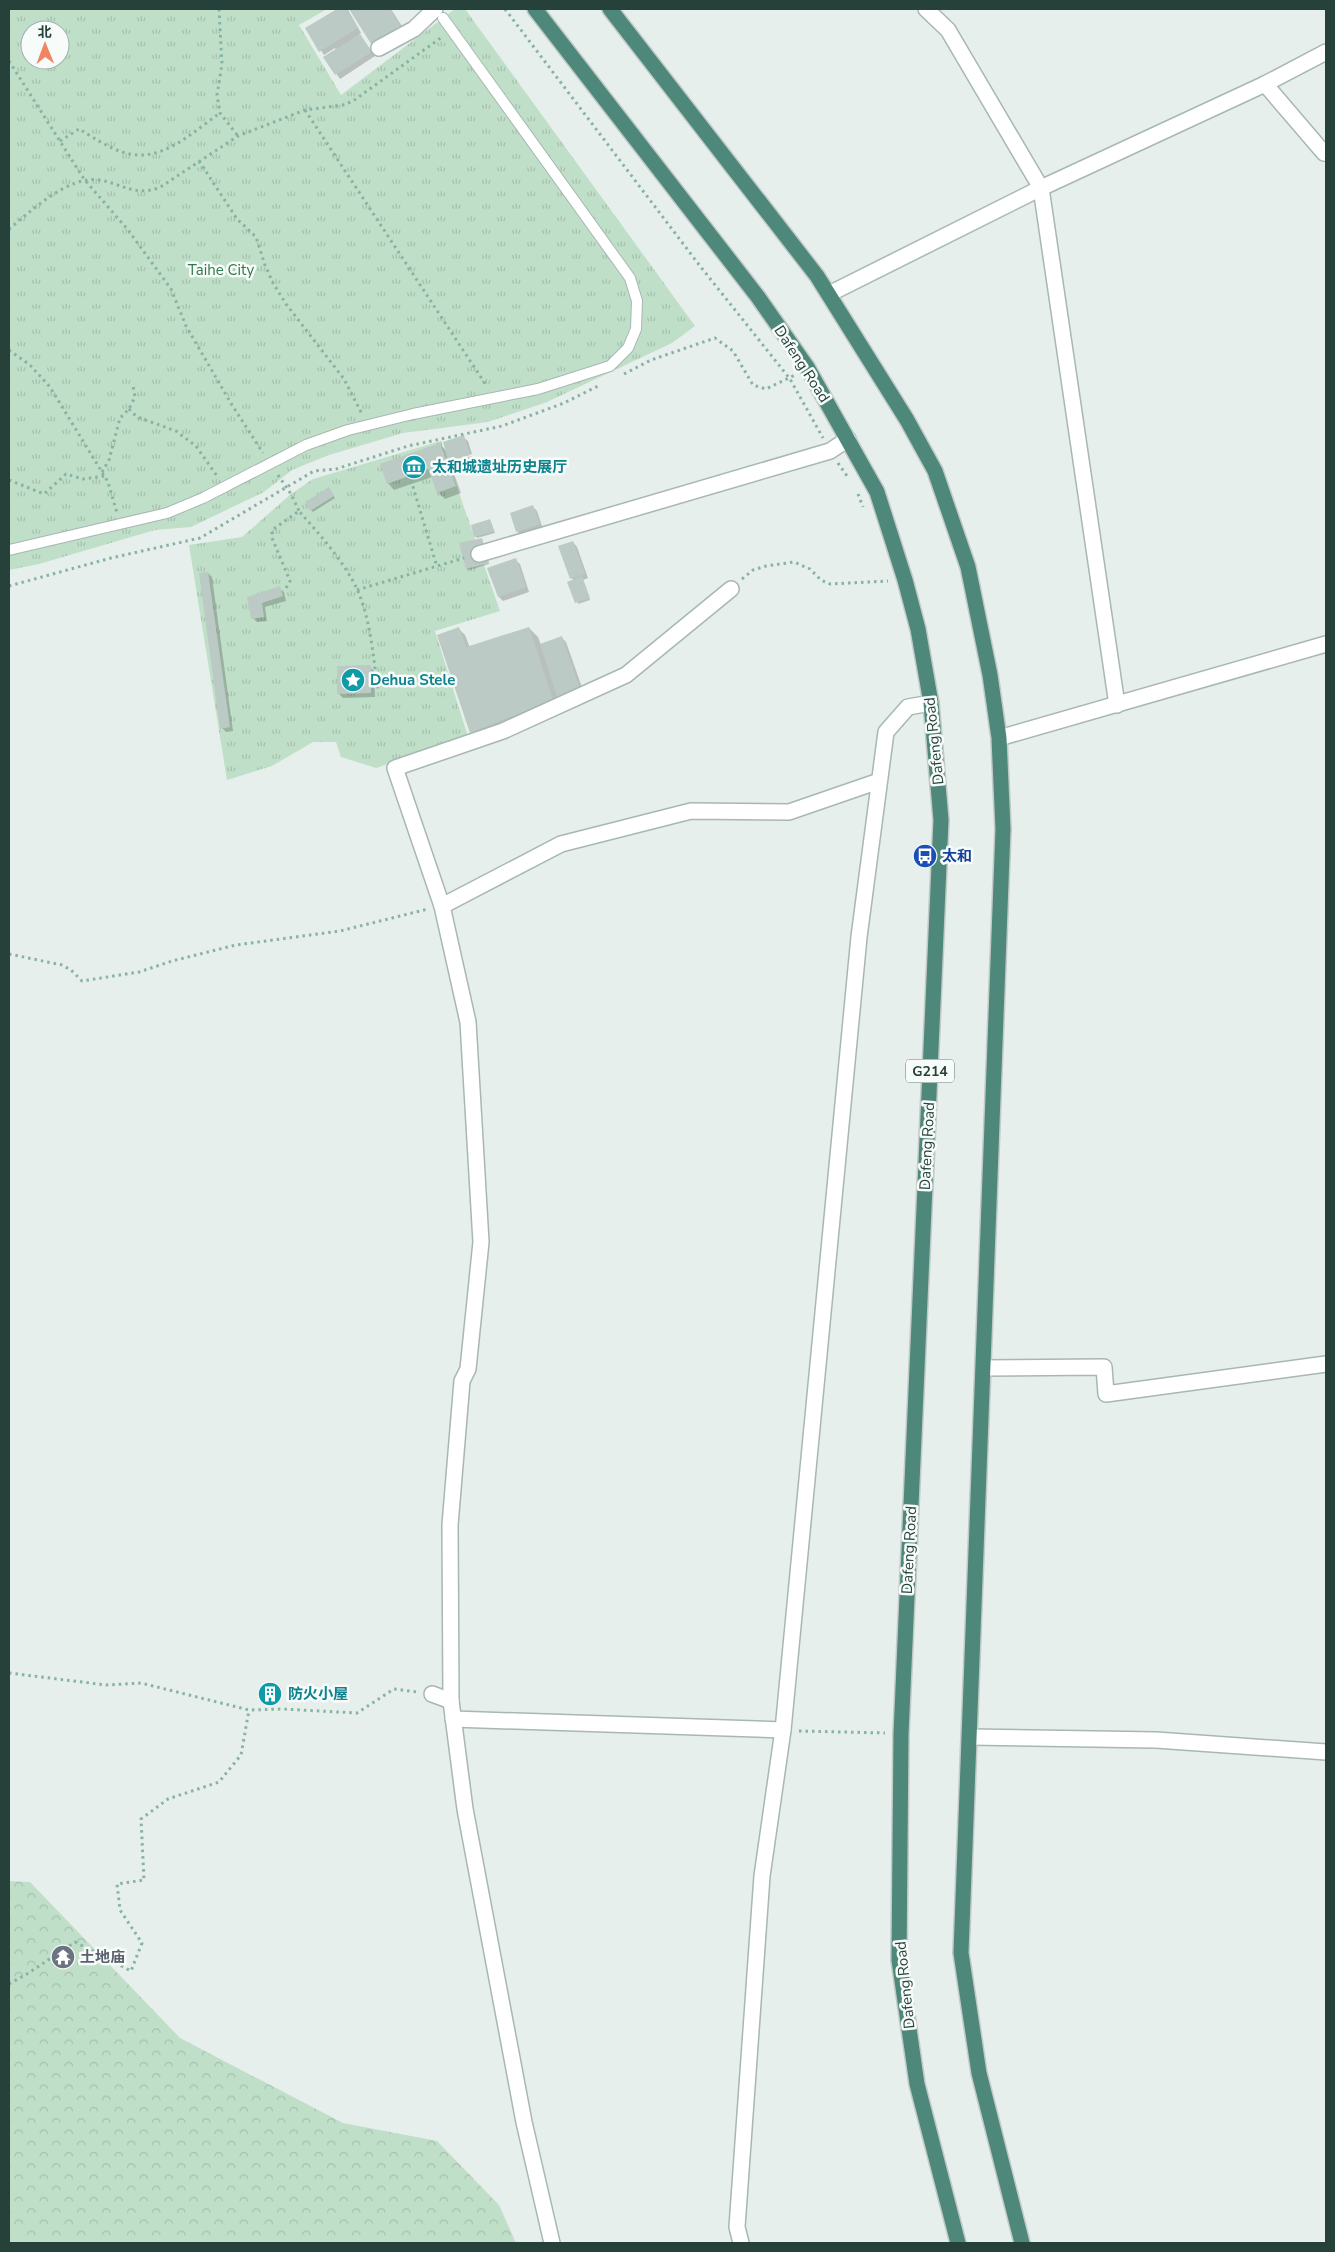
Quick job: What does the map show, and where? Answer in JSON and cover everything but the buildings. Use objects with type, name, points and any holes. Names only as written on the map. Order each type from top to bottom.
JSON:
[{"type":"highway","name":"Dafeng Road","points":[[535,9],[758,297],[807,367],[877,492],[905,580],[918,629],[931,703],[941,820],[901,1734],[899,1960],[918,2084],[958,2243]]},
{"type":"highway","points":[[610,9],[817,276],[908,420],[935,471],[968,567],[990,675],[999,738],[1003,829],[961,1953],[979,2073],[1022,2243]]},
{"type":"street","points":[[926,9],[948,30],[1041,188],[1117,704]]},
{"type":"street","points":[[379,48],[414,29],[443,17]]},
{"type":"street","points":[[828,294],[1041,188],[1264,84],[1326,52]]},
{"type":"street","points":[[1264,84],[1326,154]]},
{"type":"street","points":[[479,554],[830,451],[848,439]]},
{"type":"street","points":[[552,2243],[524,2122],[470,1837],[451,1701],[450,1525],[454,1457],[462,1381],[468,1369],[481,1242],[468,1022],[442,906],[395,768],[503,731],[626,675],[730,589]]},
{"type":"street","points":[[999,738],[1326,644]]},
{"type":"street","points":[[741,2243],[737,2227],[762,1876],[783,1730],[858,937],[886,732],[908,707],[931,703]]},
{"type":"street","points":[[442,906],[561,844],[692,811],[789,812],[880,781]]},
{"type":"street","points":[[984,1368],[1104,1368],[1106,1394],[1326,1364]]},
{"type":"street","points":[[432,1694],[451,1701]]},
{"type":"street","points":[[454,1718],[783,1730]]},
{"type":"street","points":[[970,1737],[1156,1740],[1326,1752]]},
{"type":"lane","points":[[9,550],[174,510],[306,445],[366,426],[547,386],[610,366],[622,356],[633,339],[637,319],[637,301],[632,284],[624,268],[443,17]]},
{"type":"path","points":[[219,9],[222,64],[217,95],[220,113],[238,136]]},
{"type":"path","points":[[505,9],[700,266],[790,379],[830,451],[850,480]]},
{"type":"path","points":[[9,229],[61,190],[84,179],[99,180],[134,191],[147,192],[176,178],[238,136],[305,110],[343,105],[353,101],[443,17]]},
{"type":"path","points":[[9,61],[84,179],[128,230],[171,289],[186,326],[232,405],[287,488],[298,511],[318,534],[357,590],[368,626],[378,691]]},
{"type":"path","points":[[305,110],[494,398]]},
{"type":"path","points":[[60,141],[79,129],[117,150],[138,155],[153,153],[171,147],[220,113]]},
{"type":"path","points":[[199,161],[237,219],[256,237],[272,283],[344,379],[366,426]]},
{"type":"path","points":[[618,376],[651,360],[715,338],[734,351],[753,385],[766,389],[790,379],[807,367]]},
{"type":"path","points":[[9,350],[30,365],[50,387],[112,490],[117,524]]},
{"type":"path","points":[[9,586],[138,551],[200,538],[314,471],[336,469],[408,446],[502,426],[564,403],[603,384]]},
{"type":"path","points":[[102,472],[109,460],[120,418],[129,409],[135,397],[133,385]]},
{"type":"path","points":[[129,409],[137,417],[176,431],[196,446],[214,474],[228,485]]},
{"type":"path","points":[[9,480],[44,494],[66,474],[83,479],[105,476]]},
{"type":"path","points":[[411,480],[437,567]]},
{"type":"path","points":[[856,488],[864,511]]},
{"type":"path","points":[[286,588],[290,581],[272,538],[272,530],[298,511]]},
{"type":"path","points":[[357,590],[479,554]]},
{"type":"path","points":[[730,589],[752,570],[779,563],[794,562],[802,565],[810,569],[821,580],[830,584],[857,581],[889,583],[886,573]]},
{"type":"path","points":[[9,954],[62,966],[71,970],[82,981],[92,981],[139,972],[172,961],[236,945],[340,931],[442,906]]},
{"type":"path","points":[[9,1673],[106,1685],[141,1683],[249,1710],[282,1709],[357,1713],[394,1689],[432,1694]]},
{"type":"path","points":[[9,1984],[75,1942],[131,1971],[142,1943],[120,1910],[117,1884],[144,1880],[141,1819],[168,1798],[219,1782],[240,1755],[249,1710]]},
{"type":"path","points":[[783,1730],[901,1734]]},
{"type":"green space","name":"Taihe City","points":[[9,9],[327,9],[299,25],[341,95],[455,9],[465,9],[695,326],[672,343],[547,402],[488,422],[403,433],[329,455],[292,470],[264,492],[191,527],[155,530],[39,564],[9,570]]},
{"type":"green space","name":"Dehua Stele","points":[[441,441],[500,611],[435,631],[468,737],[376,768],[341,757],[336,742],[313,742],[272,766],[227,780],[189,545],[242,537],[291,494],[313,479]]},
{"type":"green space","points":[[9,1881],[30,1882],[180,2038],[343,2123],[437,2141],[499,2205],[516,2243],[9,2243]]},
{"type":"place","name":"太和城遗址历史展厅","points":[[414,467]]},
{"type":"place","name":"Dehua Stele","points":[[353,680]]},
{"type":"place","name":"太和","points":[[925,856]]},
{"type":"place","name":"防火小屋","points":[[270,1694]]},
{"type":"place","name":"土地庙","points":[[63,1957]]}]
